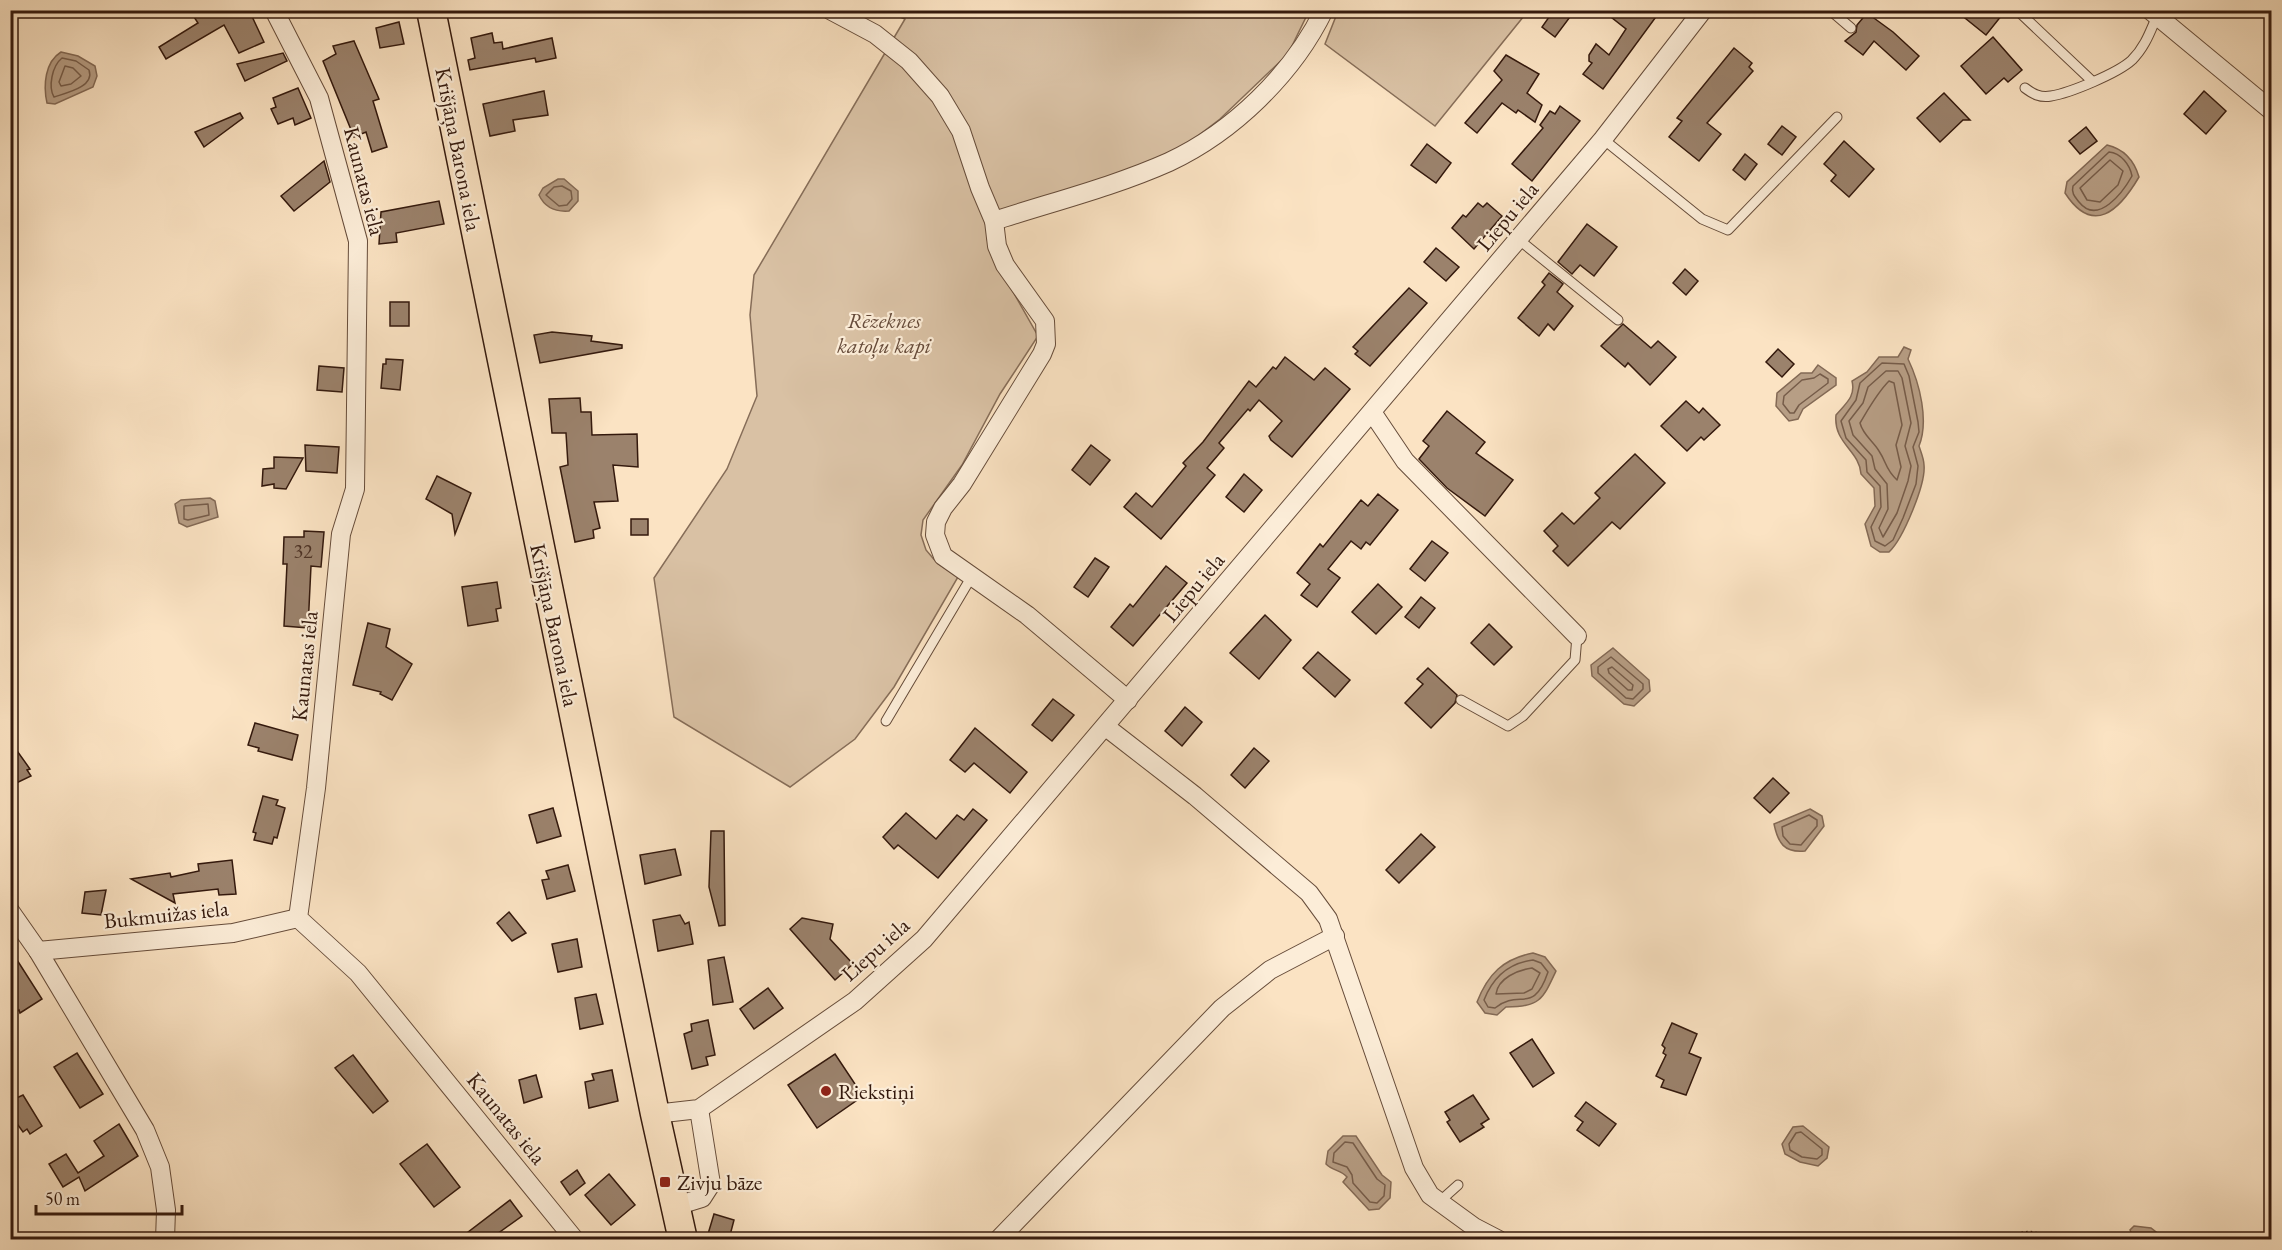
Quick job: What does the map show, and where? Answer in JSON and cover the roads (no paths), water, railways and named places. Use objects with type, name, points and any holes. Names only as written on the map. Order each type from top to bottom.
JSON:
[{"type":"main road","name":"Krišjāņa Barona iela","points":[[431,10],[655,1114],[683,1239]]},
{"type":"street","name":"Kaunatas iela","points":[[274,10],[319,98],[358,241],[355,489],[341,534],[316,788],[298,918],[358,973],[575,1239]]},
{"type":"street","points":[[830,10],[875,34],[909,61],[940,96],[961,131],[994,221],[997,246],[1005,265],[1045,321],[1047,334],[1042,354],[936,522],[935,535],[943,556],[1027,615],[1128,700]]},
{"type":"street","points":[[994,221],[1167,162],[1204,142],[1248,107],[1285,71],[1312,35],[1324,10]]},
{"type":"street","name":"Liepu iela","points":[[655,1114],[699,1109],[855,1000],[924,939],[1604,139],[1703,10]]},
{"type":"street","points":[[2153,13],[2271,111]]},
{"type":"street","points":[[1372,412],[1405,461],[1577,636]]},
{"type":"street","points":[[1106,727],[1195,796],[1309,893],[1328,919],[1335,936],[1414,1168],[1430,1195],[1474,1227],[1499,1239]]},
{"type":"street","points":[[10,911],[38,951],[145,1130],[160,1167],[166,1210],[165,1239]]},
{"type":"street","name":"Bukmuižas iela","points":[[38,951],[233,933],[298,918]]},
{"type":"street","points":[[998,1239],[1222,1008],[1270,969],[1335,936]]},
{"type":"street","points":[[676,1206],[702,1198],[711,1184],[699,1109]]},
{"type":"lane","points":[[1830,10],[1851,28]]},
{"type":"lane","points":[[2017,10],[2092,81]]},
{"type":"lane","points":[[2025,88],[2036,95],[2050,96],[2092,81],[2130,62],[2147,41],[2153,13]]},
{"type":"lane","points":[[1604,139],[1702,219],[1728,230],[1837,117]]},
{"type":"lane","points":[[1518,239],[1618,320]]},
{"type":"lane","points":[[886,721],[972,576]]},
{"type":"lane","points":[[1461,700],[1508,726],[1523,716],[1575,660],[1577,636]]},
{"type":"lane","points":[[1439,1202],[1458,1185]]},
{"type":"water","points":[[61,52],[78,56],[95,66],[97,76],[93,87],[55,104],[47,103],[46,74],[51,62]]},
{"type":"water","points":[[2107,145],[2128,156],[2139,177],[2123,200],[2114,208],[2105,214],[2095,216],[2075,206],[2065,193],[2067,182]]},
{"type":"water","points":[[558,179],[564,179],[578,191],[578,201],[569,211],[551,208],[539,195],[543,188]]},
{"type":"water","points":[[1904,347],[1911,350],[1908,359],[1922,403],[1923,425],[1919,446],[1924,460],[1924,474],[1901,536],[1889,552],[1880,552],[1871,546],[1865,524],[1875,506],[1874,488],[1861,474],[1860,466],[1838,433],[1836,415],[1851,396],[1852,381],[1867,372],[1879,357],[1898,357]]},
{"type":"water","points":[[1818,365],[1836,378],[1836,385],[1803,409],[1798,419],[1789,421],[1776,406],[1777,393],[1801,373],[1812,373]]},
{"type":"water","points":[[210,498],[215,501],[218,517],[187,527],[179,523],[175,504],[181,500]]},
{"type":"water","points":[[1613,648],[1649,680],[1650,691],[1634,706],[1624,704],[1592,676],[1591,665]]},
{"type":"water","points":[[1810,809],[1822,816],[1824,826],[1805,851],[1787,848],[1780,841],[1774,824]]},
{"type":"water","points":[[1533,953],[1545,957],[1556,971],[1543,995],[1533,1003],[1506,1007],[1497,1015],[1485,1013],[1477,1002],[1486,983],[1505,964]]},
{"type":"water","points":[[1803,1126],[1829,1147],[1827,1158],[1818,1166],[1800,1162],[1785,1154],[1782,1144],[1793,1127]]},
{"type":"water","points":[[1343,1136],[1356,1136],[1382,1175],[1391,1182],[1390,1198],[1379,1209],[1369,1210],[1343,1182],[1347,1177],[1326,1164],[1328,1151]]},
{"type":"water","points":[[2134,1226],[2151,1228],[2165,1239],[2134,1239],[2130,1230]]},
{"type":"place","name":"Riekstiņi","points":[[826,1091]]},
{"type":"place","name":"Zivju bāze","points":[[665,1182]]},
{"type":"park label","name":"Rēzeknes katoļu kapi","points":[[884,332]]}]
